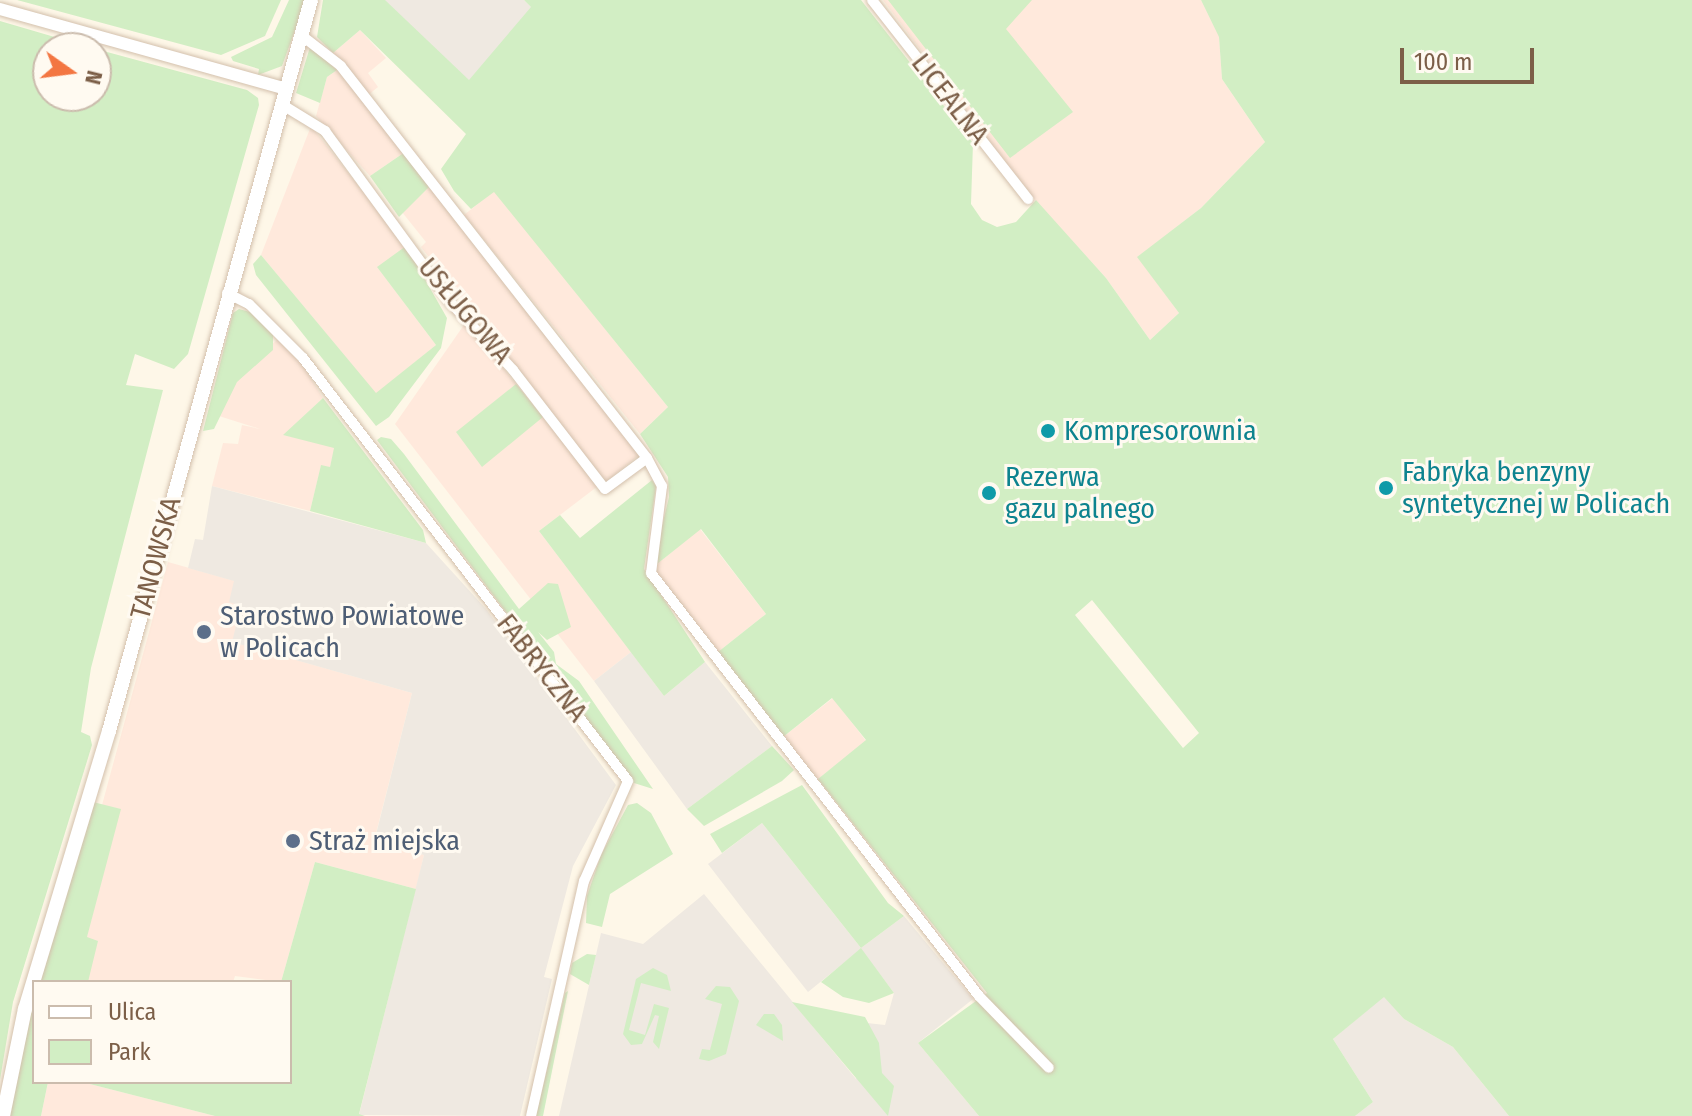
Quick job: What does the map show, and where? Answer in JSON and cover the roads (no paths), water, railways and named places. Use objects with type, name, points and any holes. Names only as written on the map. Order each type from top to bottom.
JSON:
[{"type":"main road","name":"TANOWSKA","points":[[34,980],[113,717],[227,293],[311,0]]},
{"type":"main road","name":"TANOWSKA","points":[[3,1116],[32,986]]},
{"type":"street","name":"LICEALNA","points":[[872,0],[1028,199]]},
{"type":"street","points":[[0,9],[286,89]]},
{"type":"street","name":"USŁUGOWA","points":[[301,35],[341,66],[647,458],[662,486],[651,573],[979,996],[1049,1068]]},
{"type":"street","name":"USŁUGOWA","points":[[281,104],[325,131],[451,303],[513,370],[605,489],[647,458]]},
{"type":"street","name":"FABRYCZNA","points":[[227,293],[249,304],[303,358],[628,781],[584,881],[531,1116]]},
{"type":"place","name":"Kompresorownia","points":[[1048,431]]},
{"type":"place","name":"Fabryka benzyny syntetycznej w Policach","points":[[1386,488]]},
{"type":"place","name":"Rezerwa gazu palnego","points":[[989,493]]},
{"type":"place","name":"Starostwo Powiatowe w Policach","points":[[204,632]]},
{"type":"place","name":"Straż miejska","points":[[293,841]]}]
